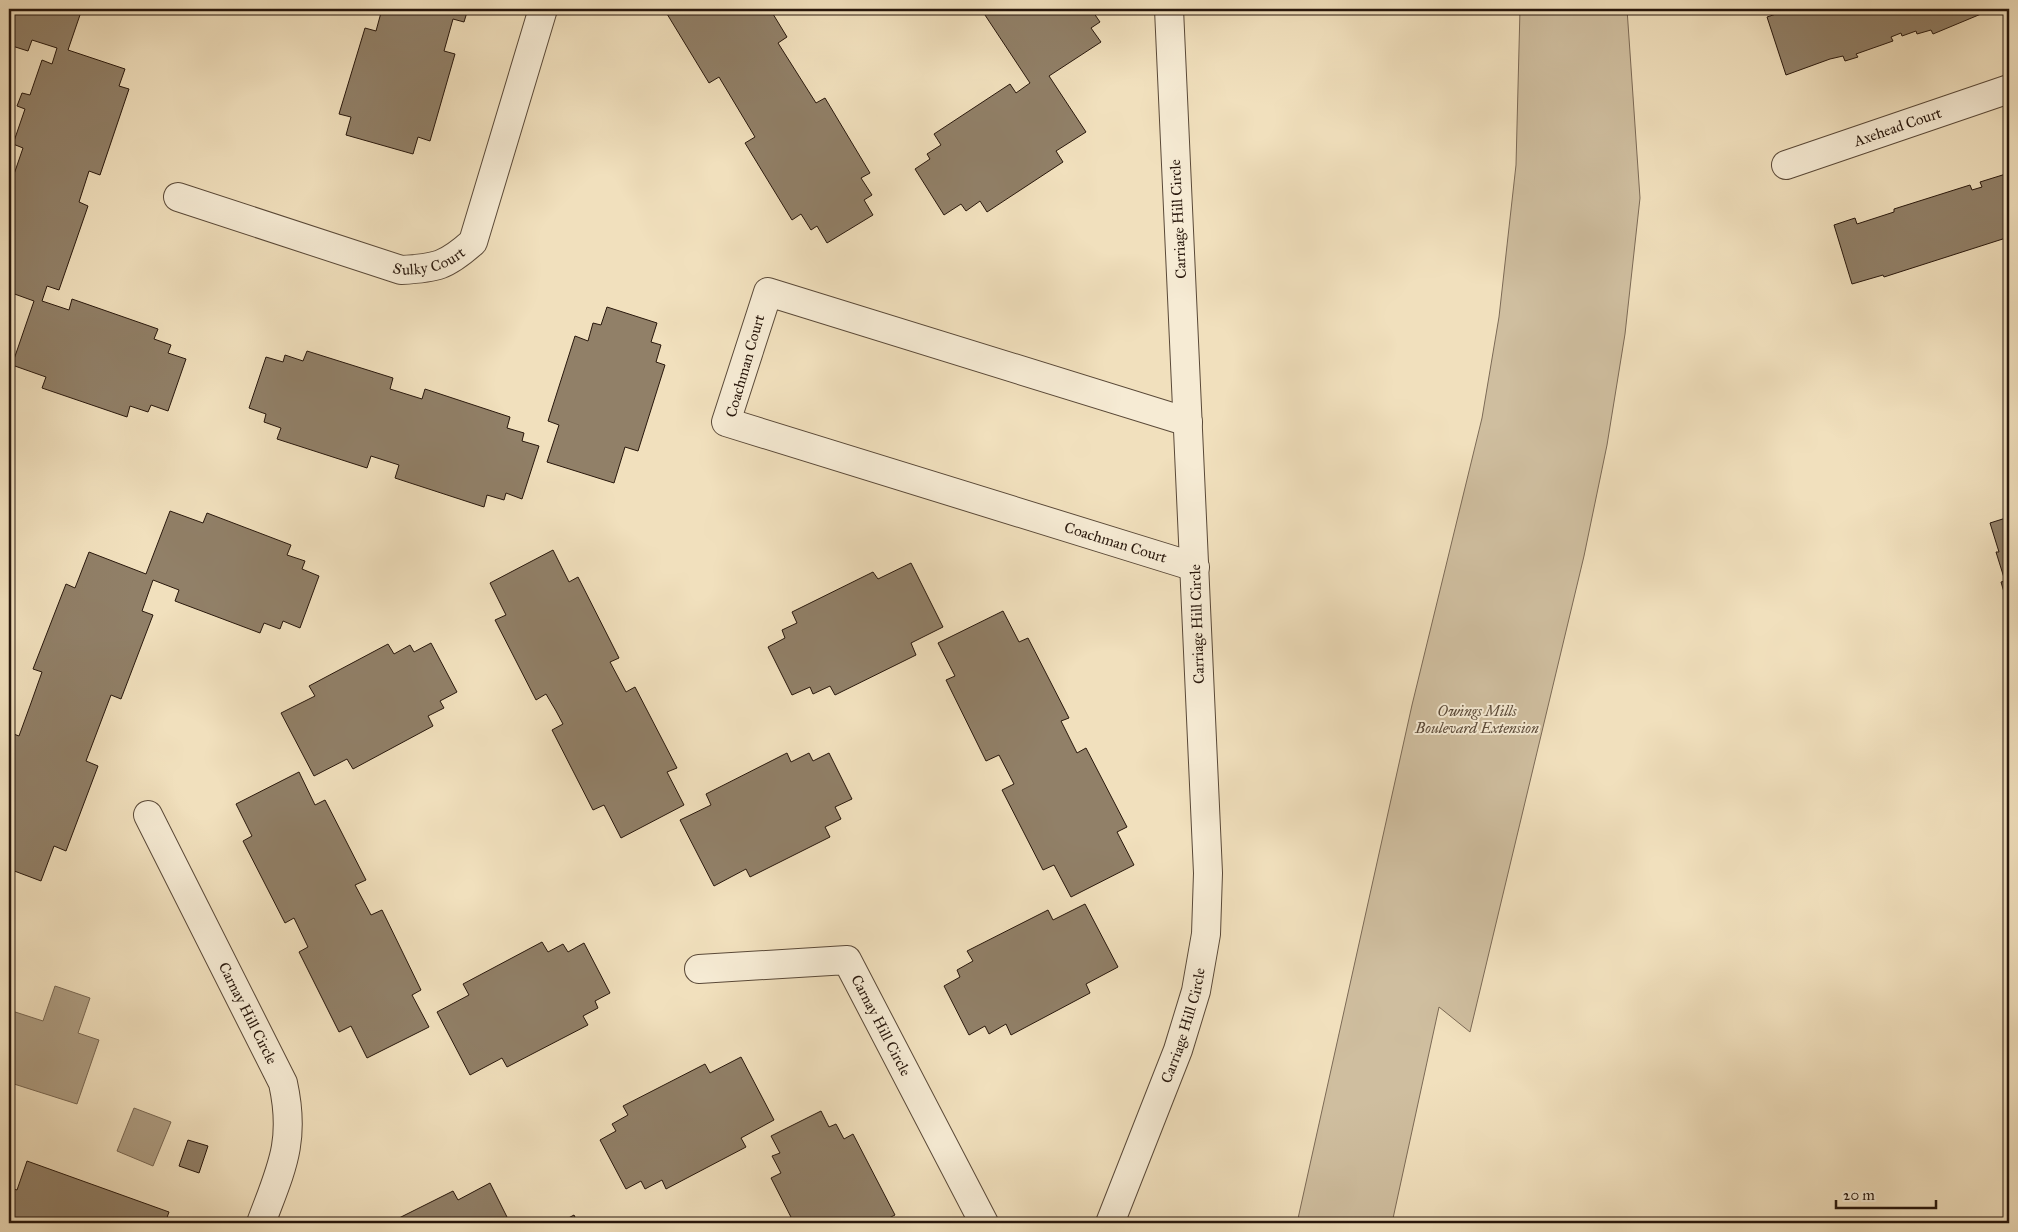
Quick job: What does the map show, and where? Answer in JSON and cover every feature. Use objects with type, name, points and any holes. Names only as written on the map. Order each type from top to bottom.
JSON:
[{"type":"street","name":"Sulky Court","points":[[178,197],[401,270],[432,268],[454,259],[473,242],[543,9]]},
{"type":"street","name":"Carriage Hill Circle","points":[[1110,1223],[1178,1050],[1196,991],[1206,934],[1208,873],[1169,9]]},
{"type":"street","name":"Axehead Court","points":[[1786,165],[2009,89]]},
{"type":"street","name":"Coachman Court","points":[[1188,422],[768,292],[726,422],[1195,567]]},
{"type":"street","name":"Carnay Hill Circle","points":[[148,815],[283,1083],[289,1109],[289,1134],[286,1158],[261,1223]]},
{"type":"street","name":"Carnay Hill Circle","points":[[699,969],[847,960],[984,1223]]},
{"type":"green space","name":"Owings Mills Boulevard Extension","points":[[1520,9],[1627,9],[1640,198],[1625,334],[1607,445],[1584,556],[1470,1032],[1439,1007],[1392,1223],[1297,1223],[1412,705],[1482,418],[1499,317],[1516,165]]},
{"type":"shaded area","points":[[55,986],[90,998],[78,1033],[99,1040],[77,1104],[14,1084],[9,1099],[9,1010],[43,1021]]},
{"type":"shaded area","points":[[134,1108],[171,1122],[153,1166],[117,1151]]},
{"type":"building","points":[[9,9],[82,9],[68,50],[125,69],[119,86],[129,89],[100,175],[89,171],[79,202],[88,206],[59,290],[47,286],[42,301],[69,310],[72,299],[158,329],[154,339],[171,345],[168,353],[186,359],[168,411],[151,405],[148,412],[130,406],[127,417],[42,388],[46,377],[12,365],[34,301],[9,292],[9,179],[12,180],[23,148],[13,144],[25,109],[17,106],[22,93],[30,95],[42,60],[52,64],[57,48],[32,40],[28,51],[9,45]]},
{"type":"building","points":[[382,9],[468,9],[464,22],[453,19],[444,51],[455,54],[430,141],[418,137],[413,154],[346,135],[351,117],[339,114],[365,28],[376,31]]},
{"type":"building","points":[[664,9],[770,9],[787,37],[778,43],[816,103],[825,98],[870,173],[861,178],[872,195],[864,200],[873,215],[827,243],[817,226],[811,230],[801,214],[792,220],[745,143],[755,137],[719,77],[709,83]]},
{"type":"building","points":[[981,9],[1091,9],[1100,22],[1091,28],[1101,42],[1049,76],[1086,132],[1056,151],[1063,162],[987,212],[980,201],[966,211],[961,204],[944,215],[915,169],[930,159],[927,154],[941,145],[934,134],[1010,84],[1016,93],[1030,83]]},
{"type":"building","points":[[1791,9],[1980,9],[1981,14],[1933,34],[1931,30],[1917,34],[1916,31],[1902,36],[1901,33],[1891,37],[1893,41],[1856,54],[1858,57],[1845,61],[1843,56],[1830,59],[1786,75],[1767,17]]},
{"type":"building","points":[[2009,173],[2009,237],[1884,277],[1883,275],[1852,284],[1834,225],[1855,218],[1857,224],[1894,212],[1894,209],[1970,185],[1972,190],[1982,187],[1980,182]]},
{"type":"building","points":[[607,307],[657,323],[651,342],[661,345],[656,362],[665,365],[638,451],[625,447],[614,483],[547,462],[559,425],[548,421],[575,336],[588,341],[593,323],[601,325]]},
{"type":"building","points":[[307,351],[393,378],[390,389],[422,399],[425,389],[510,417],[507,428],[524,433],[522,441],[539,446],[522,499],[506,493],[504,500],[487,495],[484,507],[395,478],[399,465],[371,456],[367,468],[277,439],[281,428],[264,422],[266,414],[249,408],[266,357],[283,362],[285,355],[303,361]]},
{"type":"building","points":[[9,492],[14,494],[9,511]]},
{"type":"building","points":[[170,511],[203,523],[207,513],[291,545],[287,555],[305,561],[302,569],[319,576],[300,628],[283,621],[280,629],[264,623],[260,633],[175,601],[179,590],[153,580],[142,611],[153,615],[121,699],[111,695],[86,761],[98,766],[66,851],[54,846],[41,881],[9,869],[9,738],[11,733],[19,736],[42,672],[33,669],[66,584],[75,588],[89,552],[146,574]]},
{"type":"building","points":[[2009,517],[2009,609],[2001,582],[2005,581],[1996,552],[1999,552],[1990,523]]},
{"type":"building","points":[[553,550],[569,582],[578,577],[619,658],[610,662],[626,692],[635,687],[677,768],[667,772],[684,805],[621,838],[604,805],[593,810],[552,730],[563,724],[546,694],[536,700],[495,620],[506,615],[490,583]]},
{"type":"building","points":[[911,563],[943,627],[911,643],[916,655],[835,695],[830,686],[813,694],[810,687],[792,695],[768,647],[785,638],[782,630],[797,623],[792,612],[873,572],[878,579]]},
{"type":"building","points":[[1003,611],[1019,642],[1028,638],[1069,718],[1061,721],[1077,753],[1086,748],[1127,827],[1117,832],[1134,865],[1071,897],[1054,865],[1043,870],[1002,790],[1014,784],[999,755],[986,761],[946,680],[955,676],[938,643]]},
{"type":"building","points":[[431,643],[457,692],[440,701],[444,708],[428,716],[433,726],[353,769],[347,759],[314,776],[281,713],[315,696],[309,686],[388,644],[394,654],[410,645],[414,652]]},
{"type":"building","points":[[787,753],[791,762],[809,753],[813,761],[829,753],[852,799],[835,807],[841,819],[825,827],[830,837],[750,877],[746,869],[714,886],[680,820],[711,805],[706,794]]},
{"type":"building","points":[[299,772],[315,805],[325,800],[366,880],[355,885],[371,915],[382,910],[421,990],[412,995],[429,1027],[367,1058],[351,1026],[339,1032],[299,952],[308,947],[294,918],[285,923],[243,841],[252,836],[236,804]]},
{"type":"building","points":[[1085,904],[1118,967],[1086,984],[1090,993],[1011,1035],[1006,1024],[989,1034],[985,1026],[969,1035],[944,986],[960,977],[957,970],[973,961],[967,951],[1048,910],[1053,920]]},
{"type":"building","points":[[542,942],[548,952],[563,944],[568,952],[584,943],[610,993],[595,1001],[598,1008],[583,1016],[588,1025],[507,1067],[502,1058],[470,1075],[437,1012],[469,995],[463,984]]},
{"type":"building","points":[[741,1057],[774,1120],[741,1138],[746,1147],[666,1189],[662,1180],[645,1189],[641,1181],[626,1189],[600,1140],[616,1131],[612,1124],[628,1115],[623,1106],[705,1064],[710,1073]]},
{"type":"building","points":[[821,1111],[829,1127],[836,1124],[844,1139],[853,1134],[895,1215],[887,1219],[890,1223],[794,1223],[771,1178],[781,1173],[772,1156],[780,1153],[771,1136]]},
{"type":"building","points":[[188,1140],[208,1146],[199,1173],[179,1166]]},
{"type":"building","points":[[27,1161],[169,1212],[165,1223],[9,1223],[9,1187],[17,1190]]},
{"type":"building","points":[[490,1183],[510,1223],[389,1223],[453,1191],[458,1200]]},
{"type":"building","points":[[574,1215],[578,1223],[559,1223]]}]
